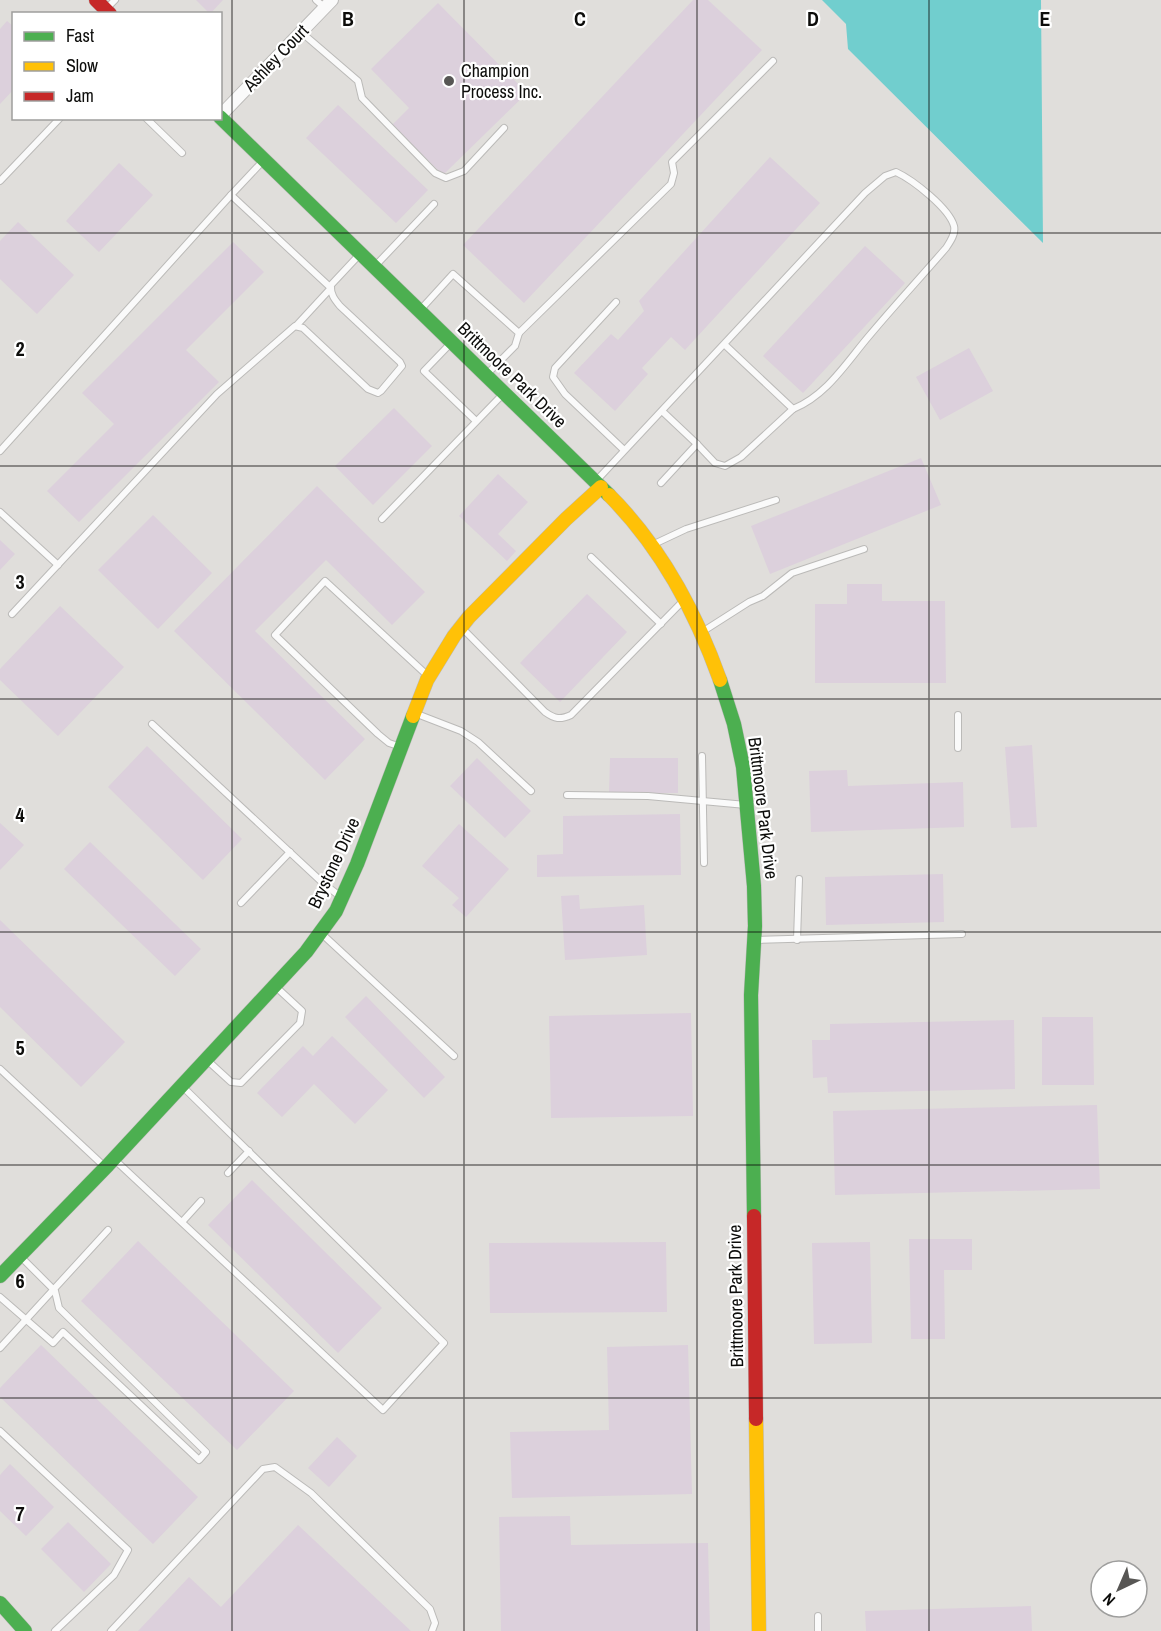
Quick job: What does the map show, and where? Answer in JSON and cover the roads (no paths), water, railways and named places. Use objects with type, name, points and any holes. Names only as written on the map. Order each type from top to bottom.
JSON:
[{"type":"street","name":"Ashley Court","points":[[222,114],[301,32],[324,3]]},
{"type":"street","name":"Brittmoore Park Drive","points":[[222,118],[623,509],[651,546],[685,599],[701,633],[723,691],[737,737],[745,780],[755,891],[755,940],[750,995],[759,1631]]},
{"type":"street","name":"Brystone Drive","points":[[0,1276],[306,952],[336,911],[357,864],[429,676],[439,657],[461,627],[598,484]]},
{"type":"street","points":[[0,1603],[25,1631]]},
{"type":"lane","points":[[301,32],[358,81],[362,98],[435,174],[446,178],[464,171],[504,128]]},
{"type":"lane","points":[[487,375],[515,346],[519,333],[670,184],[674,173],[672,162],[773,61]]},
{"type":"lane","points":[[0,181],[58,120]]},
{"type":"lane","points":[[148,120],[182,153]]},
{"type":"lane","points":[[0,451],[265,159]]},
{"type":"lane","points":[[598,484],[624,450],[865,193],[885,176],[896,172],[911,179],[947,215],[954,227],[954,236],[946,248],[839,374],[805,404],[793,409],[741,457],[725,466],[715,463],[662,411]]},
{"type":"lane","points":[[231,195],[331,288],[340,306],[402,366],[378,393],[368,388],[303,328],[295,326]]},
{"type":"lane","points":[[375,267],[434,204]]},
{"type":"lane","points":[[12,614],[217,394],[295,326],[361,253]]},
{"type":"lane","points":[[420,310],[453,274],[519,333]]},
{"type":"lane","points":[[616,302],[555,368],[553,377],[565,394],[624,450]]},
{"type":"lane","points":[[453,341],[424,371],[476,422]]},
{"type":"lane","points":[[724,344],[793,409]]},
{"type":"lane","points":[[382,519],[505,393]]},
{"type":"lane","points":[[661,483],[697,444]]},
{"type":"lane","points":[[651,546],[686,529],[776,500]]},
{"type":"lane","points":[[0,512],[58,565]]},
{"type":"lane","points":[[701,633],[749,602],[763,596],[792,573],[864,549]]},
{"type":"lane","points":[[591,557],[661,624]]},
{"type":"lane","points":[[401,747],[378,734],[275,635],[325,581],[429,676]]},
{"type":"lane","points":[[461,627],[545,712],[554,718],[562,719],[571,716],[685,599]]},
{"type":"lane","points":[[414,713],[461,731],[478,742],[531,791]]},
{"type":"lane","points":[[958,715],[958,747]]},
{"type":"lane","points":[[152,724],[341,898]]},
{"type":"lane","points":[[702,756],[704,863]]},
{"type":"lane","points":[[567,795],[648,796],[747,805]]},
{"type":"lane","points":[[241,903],[290,852]]},
{"type":"lane","points":[[797,940],[799,879]]},
{"type":"lane","points":[[319,932],[454,1056]]},
{"type":"lane","points":[[755,940],[962,934]]},
{"type":"lane","points":[[206,1059],[231,1082],[241,1083],[300,1023],[302,1011],[274,985]]},
{"type":"lane","points":[[0,1069],[109,1163],[182,1222],[383,1410],[444,1343],[181,1085]]},
{"type":"lane","points":[[228,1173],[249,1151]]},
{"type":"lane","points":[[182,1222],[201,1201]]},
{"type":"lane","points":[[0,1348],[55,1291],[108,1230]]},
{"type":"lane","points":[[0,1297],[53,1342],[63,1332],[199,1461],[206,1452],[59,1308],[55,1291],[19,1256]]},
{"type":"lane","points":[[101,1368],[111,1358]]},
{"type":"lane","points":[[0,1431],[128,1550],[114,1575],[55,1631]]},
{"type":"lane","points":[[111,1631],[263,1469],[275,1467],[311,1492],[430,1609],[435,1623],[432,1631]]},
{"type":"lane","points":[[818,1616],[818,1631]]},
{"type":"water","points":[[822,0],[1041,0],[1043,243],[848,49],[846,24]]},
{"type":"place","name":"Champion Process Inc.","points":[[449,81]]}]
